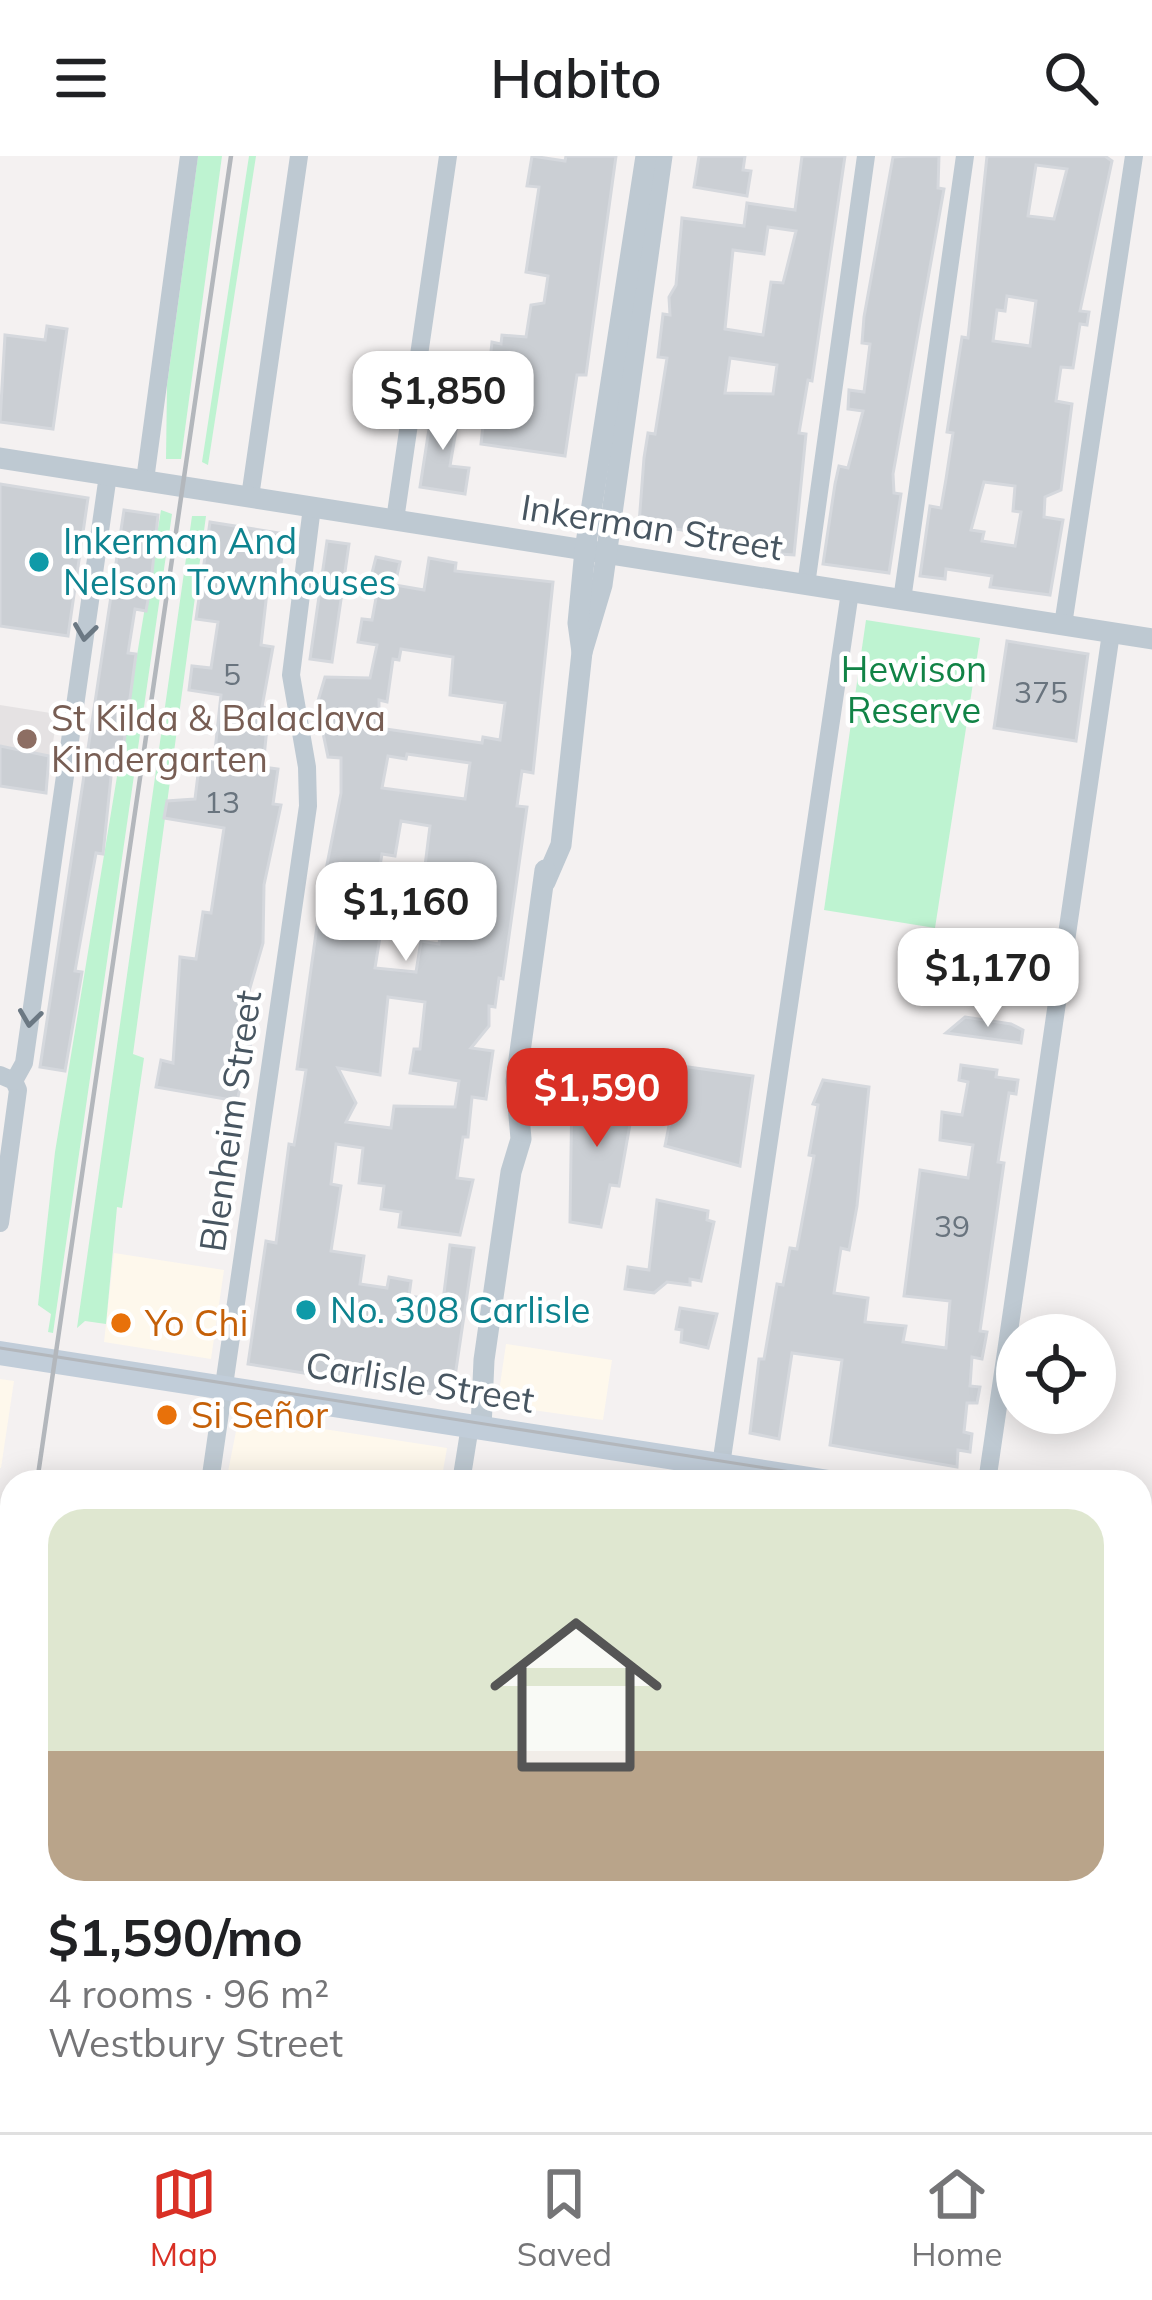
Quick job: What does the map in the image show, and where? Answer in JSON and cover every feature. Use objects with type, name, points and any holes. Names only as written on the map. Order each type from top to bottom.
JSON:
[{"type":"main road","name":"Carlisle Street","points":[[0,1353],[472,1426],[718,1470]]},
{"type":"street","points":[[145,481],[189,156]]},
{"type":"street","points":[[250,497],[299,156]]},
{"type":"street","points":[[395,520],[448,156]]},
{"type":"street","points":[[463,1470],[511,1172],[521,1139],[516,1081],[548,849],[562,812],[582,652],[594,626],[596,552],[646,156]]},
{"type":"street","points":[[596,552],[662,156]]},
{"type":"street","points":[[806,585],[866,156]]},
{"type":"street","points":[[902,600],[965,156]]},
{"type":"street","points":[[1064,625],[1134,156]]},
{"type":"street","name":"Inkerman Street","points":[[0,458],[1152,639]]},
{"type":"street","points":[[0,1223],[10,1080],[24,1063],[108,475]]},
{"type":"street","name":"Blenheim Street","points":[[213,1470],[308,806],[307,767],[291,674],[313,507]]},
{"type":"street","points":[[724,1470],[850,592]]},
{"type":"street","points":[[989,1470],[1112,633]]},
{"type":"shaded area","name":"St Kilda & Balaclava Kindergarten","points":[[0,705],[57,714],[46,793],[0,786]]},
{"type":"shaded area","points":[[114,1253],[224,1270],[211,1359],[104,1342]]},
{"type":"shaded area","points":[[506,1344],[612,1360],[603,1420],[497,1405]]},
{"type":"shaded area","points":[[0,1379],[14,1381],[1,1468],[0,1468]]},
{"type":"shaded area","points":[[239,1416],[447,1448],[443,1470],[228,1470]]},
{"type":"green space","points":[[198,156],[222,156],[181,459],[166,459],[167,385]]},
{"type":"green space","points":[[249,156],[256,156],[208,465],[202,462]]},
{"type":"green space","points":[[161,510],[172,514],[53,1333],[48,1332],[51,1314],[38,1305],[55,1152]]},
{"type":"green space","points":[[192,516],[206,516],[133,1054],[144,1058],[122,1208],[117,1207],[106,1324],[85,1321],[77,1328]]},
{"type":"green space","name":"Hewison Reserve","points":[[866,620],[980,638],[935,928],[824,910]]},
{"type":"building","points":[[532,156],[565,161],[566,156],[616,156],[586,375],[577,375],[565,456],[481,444],[492,342],[501,344],[502,335],[526,337],[531,305],[544,303],[548,276],[526,272],[539,187],[527,186]]},
{"type":"building","points":[[699,156],[745,156],[743,170],[751,171],[747,196],[694,187]]},
{"type":"building","points":[[802,156],[845,156],[812,381],[808,380],[799,433],[806,434],[794,555],[780,554],[781,544],[639,524],[648,433],[655,434],[667,358],[658,357],[663,314],[670,315],[669,297],[676,285],[682,218],[744,226],[747,203],[795,210]],"holes":[[[768,227],[796,231],[783,283],[771,282],[763,335],[725,329],[733,250],[764,254]],[[730,358],[777,365],[773,394],[725,393]]]},
{"type":"building","points":[[939,156],[938,188],[944,189],[893,474],[894,493],[901,494],[889,573],[823,564],[839,466],[848,468],[863,411],[848,409],[849,390],[864,392],[870,344],[862,343],[864,317],[893,157]]},
{"type":"building","points":[[987,156],[1105,156],[1112,161],[1080,311],[1089,312],[1087,325],[1080,324],[1073,368],[1061,367],[1056,401],[1072,404],[1061,490],[1045,497],[1044,517],[1063,520],[1050,595],[990,587],[992,576],[946,569],[945,579],[920,576],[930,506],[941,508],[962,337],[968,338]],"holes":[[[1036,165],[1067,169],[1054,219],[1028,216]],[[1007,296],[1036,301],[1030,346],[993,341],[997,310],[1005,311]],[[984,482],[1015,486],[1013,511],[1021,512],[1015,546],[982,541],[984,532],[971,530]]]},
{"type":"building","points":[[47,326],[67,329],[53,429],[0,422],[5,335],[45,340]]},
{"type":"building","points":[[433,403],[460,407],[450,466],[469,468],[465,494],[420,487]]},
{"type":"building","name":"Inkerman And Nelson Townhouses","points":[[0,484],[88,498],[68,636],[0,626]]},
{"type":"building","points":[[124,510],[158,515],[151,583],[146,611],[135,609],[128,653],[136,654],[123,750],[114,748],[103,854],[96,853],[75,971],[82,972],[65,1071],[40,1067]]},
{"type":"building","points":[[210,522],[285,534],[277,593],[267,592],[261,645],[273,647],[262,707],[269,708],[263,767],[278,769],[273,804],[281,805],[264,885],[263,943],[245,1005],[240,1041],[251,1042],[237,1101],[156,1087],[161,1060],[173,1063],[180,957],[196,959],[203,912],[211,913],[224,828],[164,818],[167,801],[195,799],[200,758],[214,760],[221,695],[189,690],[192,666],[211,668],[218,622],[196,619]]},
{"type":"building","points":[[327,541],[349,544],[332,662],[310,659]]},
{"type":"building","points":[[376,557],[400,562],[395,585],[424,590],[429,558],[456,563],[455,571],[553,582],[533,773],[522,771],[517,806],[527,807],[503,979],[499,978],[495,1007],[489,1006],[489,1026],[471,1048],[493,1051],[486,1099],[472,1097],[468,1137],[463,1137],[457,1178],[473,1180],[460,1235],[399,1227],[401,1212],[381,1209],[384,1186],[359,1183],[363,1148],[336,1144],[331,1184],[341,1186],[331,1251],[364,1256],[360,1284],[387,1288],[389,1277],[411,1281],[409,1296],[443,1301],[450,1245],[474,1248],[452,1397],[248,1364],[266,1241],[276,1243],[289,1144],[294,1145],[299,1115],[306,1070],[297,1069],[317,926],[324,927],[330,881],[324,880],[341,793],[341,758],[328,757],[317,704],[325,677],[370,678],[377,645],[358,642],[362,619],[372,620],[378,587],[369,585]],"holes":[[[401,649],[453,657],[450,695],[505,703],[500,740],[483,737],[482,743],[379,728],[379,700],[387,702],[393,659],[399,660]],[[407,754],[470,763],[465,799],[382,788],[388,756],[406,759]],[[401,821],[430,826],[425,866],[407,864],[404,881],[448,886],[439,944],[421,941],[416,972],[375,968],[380,937],[364,934],[370,888],[376,889],[382,854],[395,856]],[[388,997],[425,1002],[420,1049],[414,1049],[410,1073],[459,1081],[455,1107],[394,1106],[391,1128],[346,1122],[356,1103],[338,1068],[380,1075]]]},
{"type":"building","points":[[1007,641],[1088,654],[1076,741],[994,728]]},
{"type":"building","points":[[0,746],[49,756],[46,793],[0,786]]},
{"type":"building","points":[[965,1017],[1011,1024],[1023,1030],[1021,1043],[946,1033]]},
{"type":"building","points":[[660,1063],[753,1076],[740,1166],[665,1146],[675,1095],[655,1092]]},
{"type":"building","points":[[961,1065],[997,1070],[996,1077],[1018,1080],[1016,1094],[1009,1093],[998,1162],[1004,1163],[980,1331],[987,1332],[982,1359],[972,1357],[970,1386],[980,1387],[977,1403],[967,1403],[964,1432],[972,1434],[970,1452],[958,1450],[957,1467],[830,1445],[842,1360],[792,1353],[779,1439],[750,1433],[759,1359],[764,1359],[777,1284],[783,1285],[790,1248],[797,1249],[814,1156],[809,1155],[818,1105],[813,1104],[823,1080],[869,1087],[857,1206],[849,1250],[841,1248],[834,1293],[868,1298],[865,1322],[906,1326],[903,1342],[946,1348],[950,1301],[904,1296],[920,1170],[968,1178],[973,1145],[940,1140],[942,1112],[962,1115],[968,1082],[959,1080]]},
{"type":"building","points":[[572,1087],[635,1096],[619,1186],[610,1185],[601,1227],[570,1222]]},
{"type":"building","points":[[657,1200],[708,1211],[707,1220],[714,1222],[701,1281],[690,1279],[690,1285],[667,1282],[654,1293],[625,1289],[628,1267],[649,1270]]},
{"type":"building","points":[[680,1308],[717,1314],[708,1348],[681,1342],[682,1330],[676,1329]]},
{"type":"tram line","points":[[0,1348],[778,1470]]},
{"type":"railway","points":[[39,1470],[231,156]]},
{"type":"place","name":"Inkerman And Nelson Townhouses","points":[[39,562]]},
{"type":"place","name":"St Kilda & Balaclava Kindergarten","points":[[27,739]]},
{"type":"place","name":"No. 308 Carlisle","points":[[306,1310]]},
{"type":"place","name":"Yo Chi","points":[[121,1323]]},
{"type":"place","name":"Si Señor","points":[[167,1415]]}]
